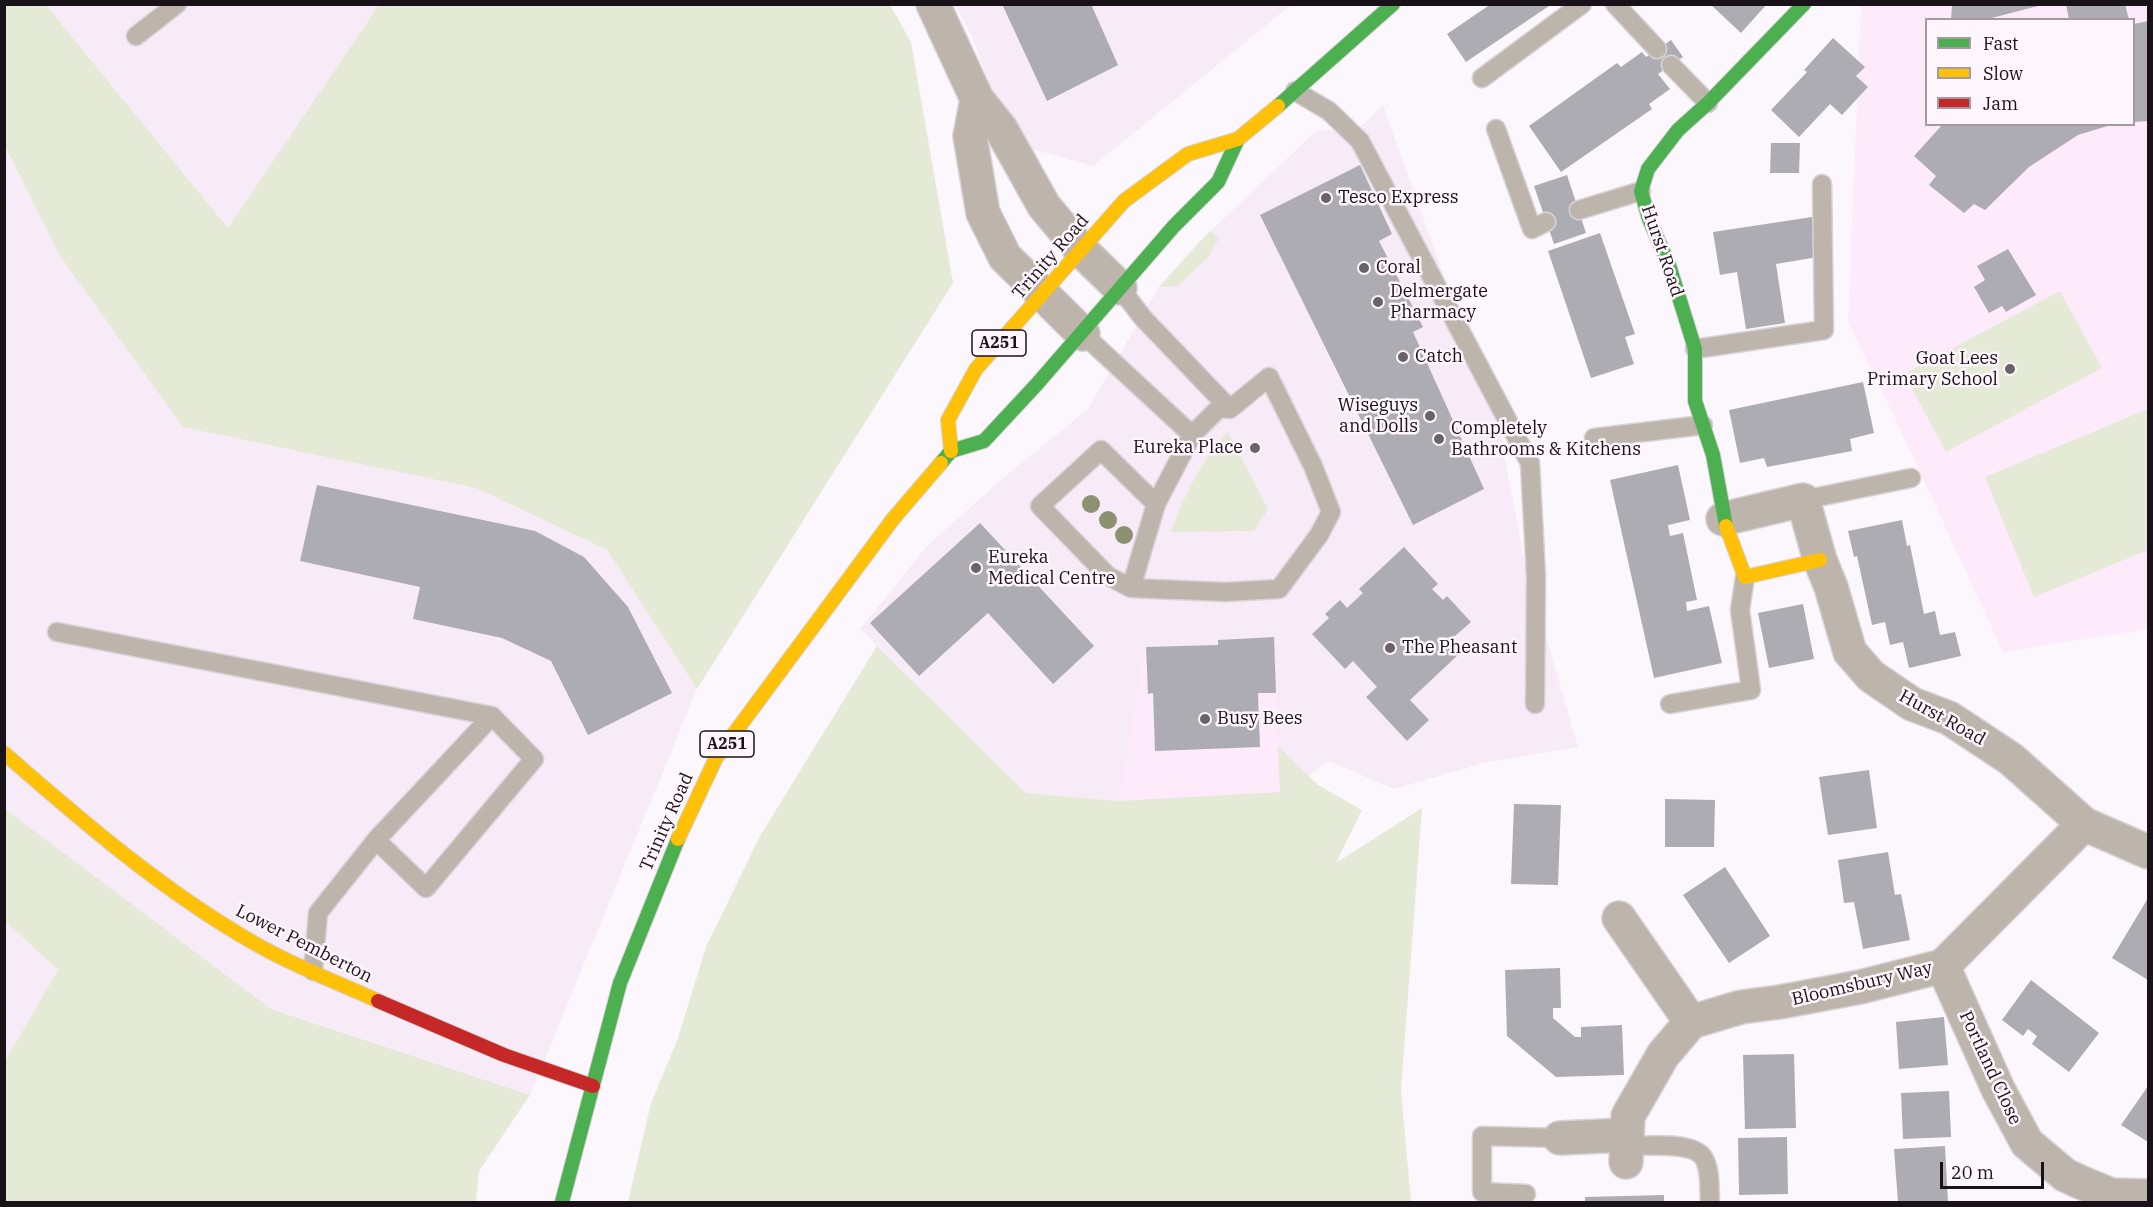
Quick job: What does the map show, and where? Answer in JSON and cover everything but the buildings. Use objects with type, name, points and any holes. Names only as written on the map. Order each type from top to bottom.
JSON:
[{"type":"main road","name":"Trinity Road","points":[[951,451],[948,420],[976,369],[1124,201],[1188,154],[1238,139],[1393,4]]},
{"type":"main road","name":"Hurst Road","points":[[1745,577],[1723,519],[1713,455],[1695,401],[1695,349],[1669,265],[1649,219],[1641,191],[1648,169],[1678,130],[1708,103],[1804,4]]},
{"type":"main road","name":"Trinity Road","points":[[562,1203],[620,983],[667,864],[716,758],[893,519],[951,451],[984,441],[1083,334],[1174,226],[1218,182],[1238,139]]},
{"type":"main road","points":[[1745,577],[1820,560]]},
{"type":"main road","name":"Lower Pemberton","points":[[4,753],[89,827],[161,881],[243,937],[445,1031],[545,1071],[593,1086]]},
{"type":"street","points":[[933,4],[977,99],[1001,129],[1044,206],[1081,250],[1120,288]]},
{"type":"street","points":[[977,99],[970,136],[983,213],[1005,257],[1083,334]]},
{"type":"street","points":[[1723,519],[1803,500]]},
{"type":"street","name":"Hurst Road","points":[[1803,500],[1820,560],[1832,587],[1850,652],[1871,676],[1912,704],[1949,718],[2011,759],[2084,824],[2148,852]]},
{"type":"street","name":"Bloomsbury Way","points":[[1691,1022],[1741,1007],[1860,987],[1943,966],[2084,824]]},
{"type":"street","points":[[1560,1138],[1626,1148],[1628,1116],[1664,1055],[1691,1022],[1619,918]]},
{"type":"street","name":"Portland Close","points":[[1943,966],[1998,1089],[2026,1143],[2065,1175],[2111,1195],[2148,1196]]},
{"type":"lane","points":[[136,36],[177,4]]},
{"type":"lane","points":[[1482,78],[1582,4]]},
{"type":"lane","points":[[1615,4],[1657,49]]},
{"type":"lane","points":[[1671,65],[1708,103]]},
{"type":"lane","points":[[1295,91],[1329,111],[1360,141],[1530,463],[1536,576],[1535,704]]},
{"type":"lane","points":[[1496,129],[1532,229],[1546,222]]},
{"type":"lane","points":[[1695,349],[1824,330],[1822,184]]},
{"type":"lane","points":[[1579,210],[1641,191]]},
{"type":"lane","points":[[1120,288],[1143,318],[1230,409]]},
{"type":"lane","points":[[1083,334],[1192,435]]},
{"type":"lane","points":[[1131,588],[1156,504],[1192,435],[1219,408],[1230,409],[1269,377],[1313,466],[1331,512],[1319,535],[1279,590],[1225,592],[1131,588],[1108,576],[1040,506],[1101,450],[1156,504]]},
{"type":"lane","points":[[1594,438],[1703,425]]},
{"type":"lane","points":[[1803,500],[1911,478]]},
{"type":"lane","points":[[1670,704],[1751,690],[1740,610],[1745,577]]},
{"type":"lane","points":[[57,632],[492,716],[534,759],[426,888],[376,840]]},
{"type":"lane","points":[[313,971],[318,913],[376,840],[492,716]]},
{"type":"lane","points":[[1526,1194],[1482,1192],[1482,1136],[1560,1138]]},
{"type":"lane","points":[[1626,1148],[1675,1146],[1694,1149],[1703,1157],[1709,1175],[1710,1203]]},
{"type":"shaded area","points":[[46,5],[383,5],[233,234]]},
{"type":"shaded area","points":[[955,5],[1291,5],[1093,166],[1011,143],[972,36]]},
{"type":"shaded area","name":"Goat Lees Primary School","points":[[1861,5],[2148,5],[2148,629],[2003,652],[1848,322]]},
{"type":"shaded area","name":"Eureka Place","points":[[1383,105],[1501,437],[1525,564],[1578,747],[1483,763],[1394,789],[1329,761],[1282,794],[1119,801],[1026,793],[860,629],[928,545],[1008,474],[1088,409],[1159,287],[1198,243],[1316,131],[1361,127]]},
{"type":"shaded area","points":[[4,147],[60,256],[183,426],[476,488],[607,550],[697,689],[530,1095],[271,1009],[5,809]]},
{"type":"shaded area","name":"Busy Bees","points":[[1274,637],[1280,792],[1119,801],[1146,647],[1217,645],[1218,640]]},
{"type":"shaded area","points":[[5,921],[58,970],[5,1061]]},
{"type":"green space","points":[[5,4],[46,5],[228,228],[379,5],[890,5],[911,42],[953,283],[697,689],[607,550],[476,488],[183,427],[60,256],[5,147]]},
{"type":"green space","points":[[1210,231],[1219,238],[1208,257],[1178,286],[1159,287]]},
{"type":"green space","points":[[2060,291],[2102,368],[1946,452],[1904,374]]},
{"type":"green space","points":[[2148,409],[2148,550],[2034,597],[1985,477]]},
{"type":"green space","points":[[1228,432],[1268,509],[1254,531],[1171,532],[1194,479]]},
{"type":"green space","points":[[877,646],[1026,793],[1119,801],[1280,792],[1278,746],[1318,785],[1362,810],[1336,863],[1422,808],[1401,1090],[1411,1202],[628,1202],[651,1103],[677,1041],[706,947],[760,836]]},
{"type":"green space","points":[[5,809],[271,1009],[530,1095],[479,1171],[476,1202],[5,1202],[5,1061],[58,970],[5,921]]},
{"type":"traffic: fast","points":[[1278,106],[1393,4]]},
{"type":"traffic: fast","points":[[1726,526],[1713,455],[1695,401],[1695,349],[1669,265],[1649,219],[1641,191],[1648,169],[1678,130],[1708,103],[1804,4]]},
{"type":"traffic: fast","points":[[941,463],[951,451],[984,441],[1037,384],[1174,226],[1218,182],[1238,139]]},
{"type":"traffic: fast","points":[[562,1202],[620,983],[678,839]]},
{"type":"traffic: slow","points":[[951,451],[948,420],[976,369],[1124,201],[1188,154],[1238,139],[1278,106]]},
{"type":"traffic: slow","points":[[678,839],[716,758],[893,519],[941,463]]},
{"type":"traffic: slow","points":[[1726,526],[1745,577],[1820,560]]},
{"type":"traffic: slow","points":[[4,753],[124,854],[220,923],[269,951],[378,1001]]},
{"type":"traffic: jam","points":[[378,1001],[504,1055],[593,1086]]},
{"type":"place","name":"Tesco Express","points":[[1326,198]]},
{"type":"place","name":"Coral","points":[[1364,268]]},
{"type":"place","name":"Delmergate Pharmacy","points":[[1378,302]]},
{"type":"place","name":"Catch","points":[[1403,357]]},
{"type":"place","name":"Goat Lees Primary School","points":[[2010,369]]},
{"type":"place","name":"Wiseguys and Dolls","points":[[1430,416]]},
{"type":"place","name":"Completely Bathrooms & Kitchens","points":[[1439,439]]},
{"type":"place","name":"Eureka Place","points":[[1255,448]]},
{"type":"place","name":"Eureka Medical Centre","points":[[976,568]]},
{"type":"place","name":"The Pheasant","points":[[1390,648]]},
{"type":"place","name":"Busy Bees","points":[[1205,719]]}]
